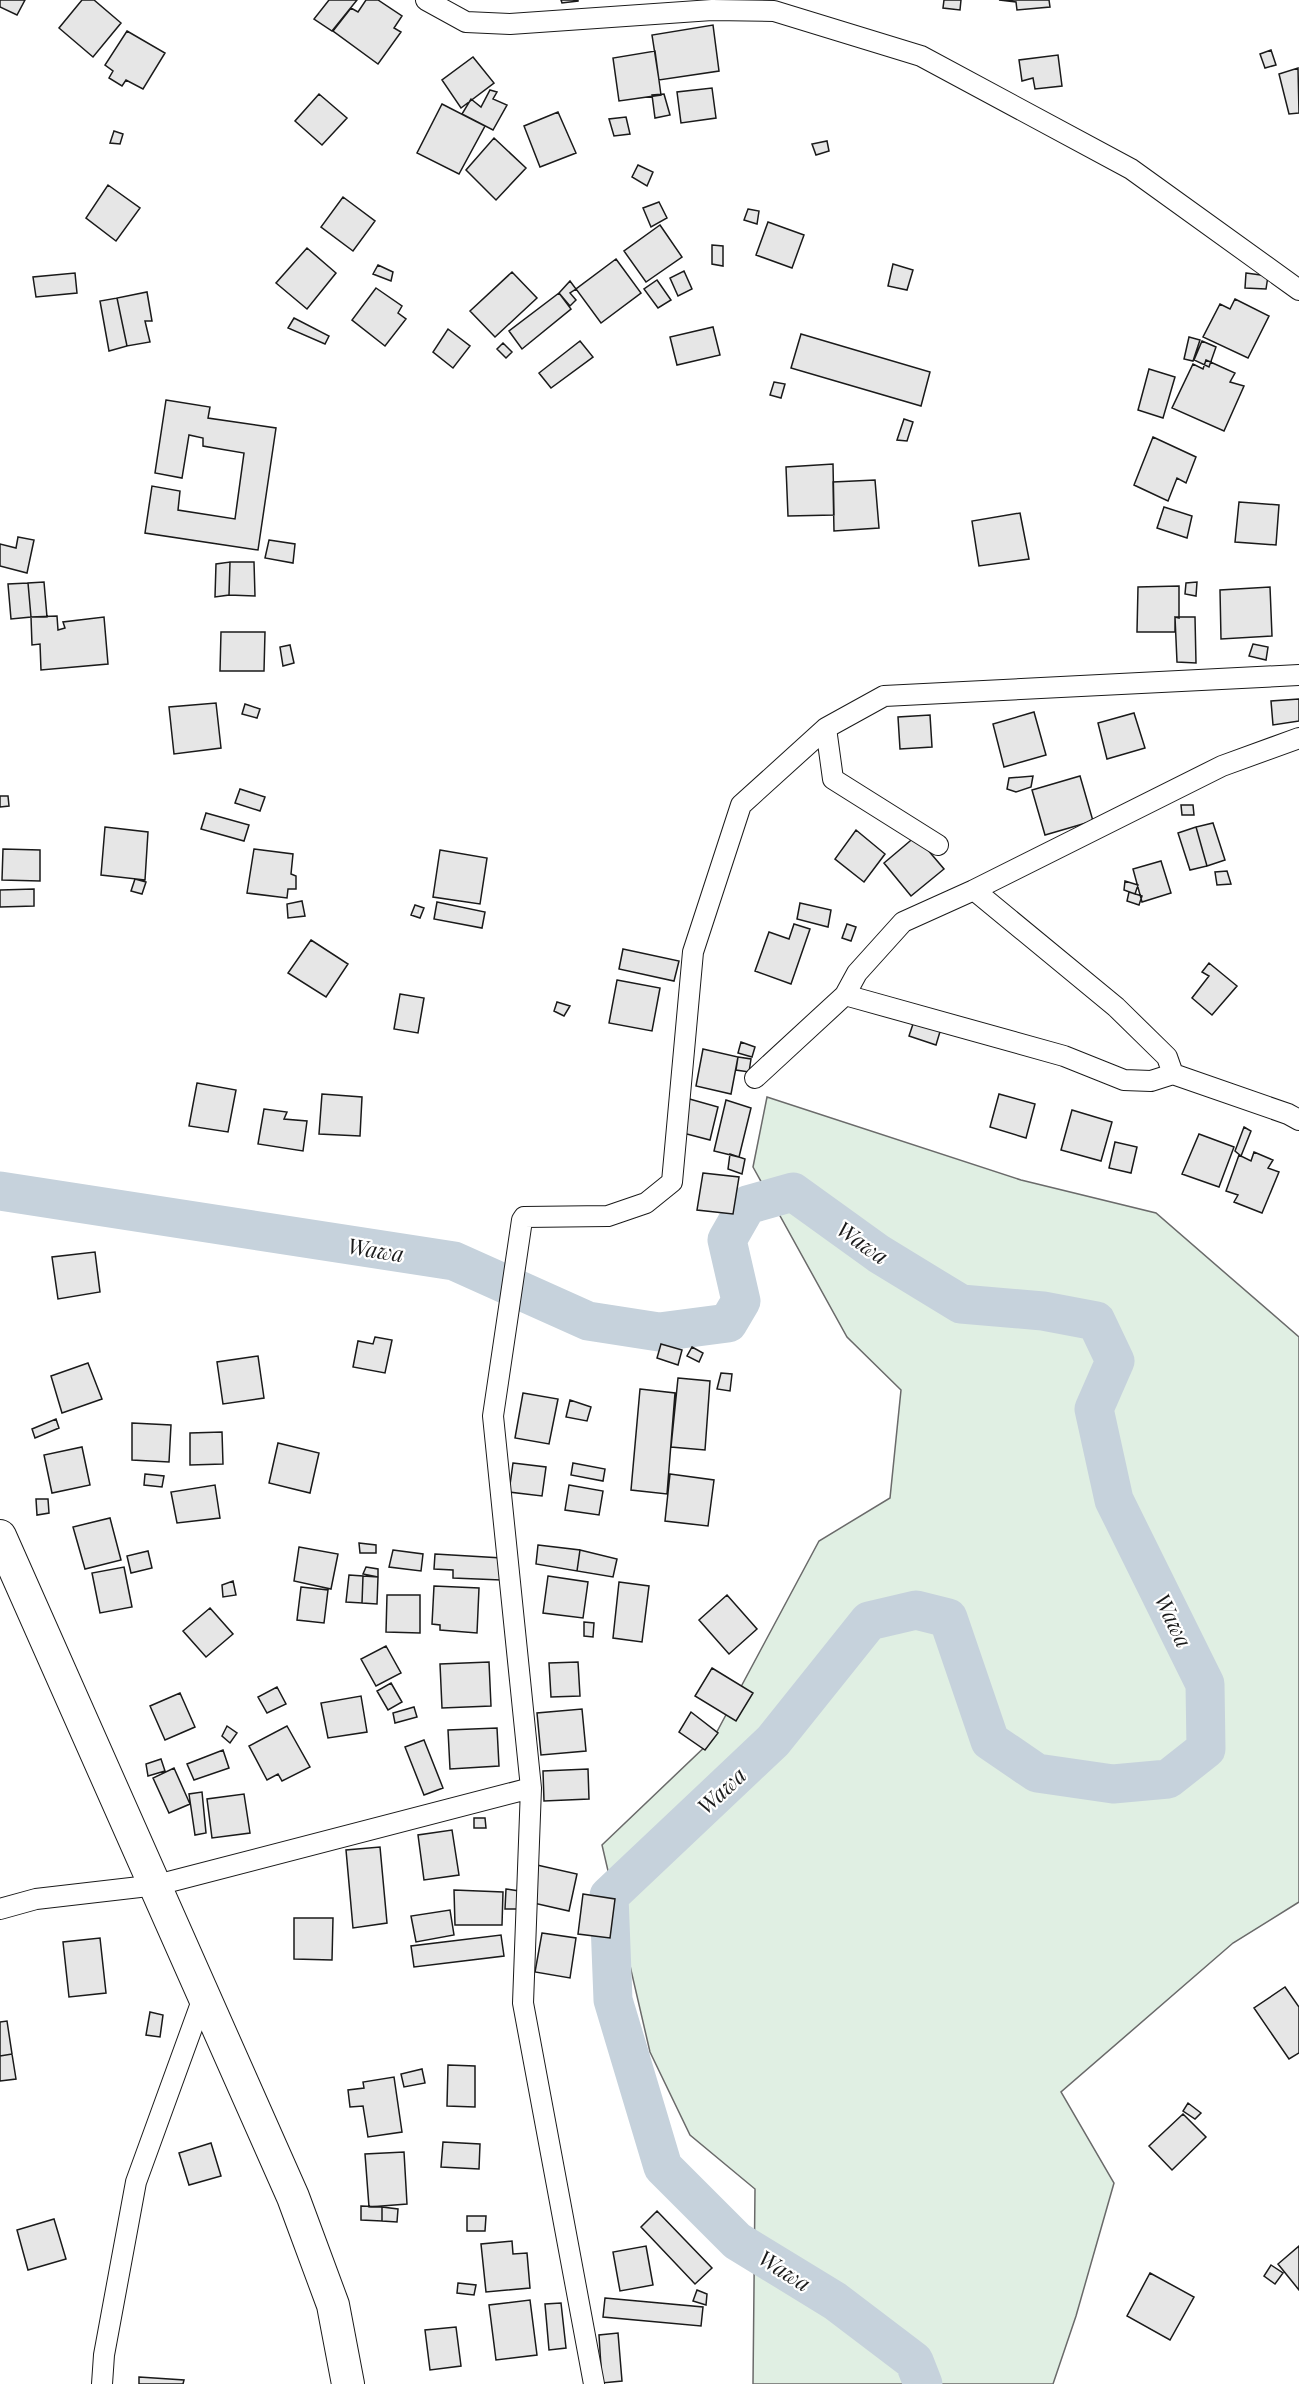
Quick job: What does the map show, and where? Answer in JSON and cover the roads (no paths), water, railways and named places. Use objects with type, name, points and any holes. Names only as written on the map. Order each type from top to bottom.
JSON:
[{"type":"highway","points":[[0,1536],[293,2197],[333,2305],[348,2384]]},
{"type":"street","points":[[426,0],[466,22],[510,24],[771,6],[921,56],[1131,169],[1299,290]]},
{"type":"street","points":[[594,2384],[523,2003],[531,1788],[493,1416],[521,1222],[524,1217],[608,1216],[646,1203],[672,1182],[693,952],[741,805],[826,728],[884,696],[1299,675]]},
{"type":"street","points":[[826,728],[833,779],[938,845]]},
{"type":"street","points":[[755,1078],[845,995],[856,973],[903,922],[974,890],[1222,766],[1299,738]]},
{"type":"street","points":[[974,890],[1116,1006],[1167,1057],[1173,1074]]},
{"type":"street","points":[[845,995],[1064,1056],[1124,1080],[1151,1081],[1173,1074],[1288,1113],[1299,1120]]},
{"type":"street","points":[[0,1909],[36,1899],[157,1886],[531,1788]]},
{"type":"street","points":[[102,2384],[104,2355],[136,2182],[204,1995]]},
{"type":"waterway","name":"Wawa","points":[[0,1191],[454,1261],[588,1321],[659,1332],[728,1323],[741,1301],[727,1240],[747,1205],[793,1192],[879,1254],[961,1304],[1043,1311],[1096,1321],[1115,1361],[1094,1409],[1114,1500],[1205,1684],[1206,1749],[1168,1779],[1113,1784],[1037,1773],[990,1741],[948,1618],[916,1610],[869,1621],[773,1741],[609,1896],[613,2000],[663,2167],[737,2241],[835,2301],[914,2361],[923,2384]]}]
